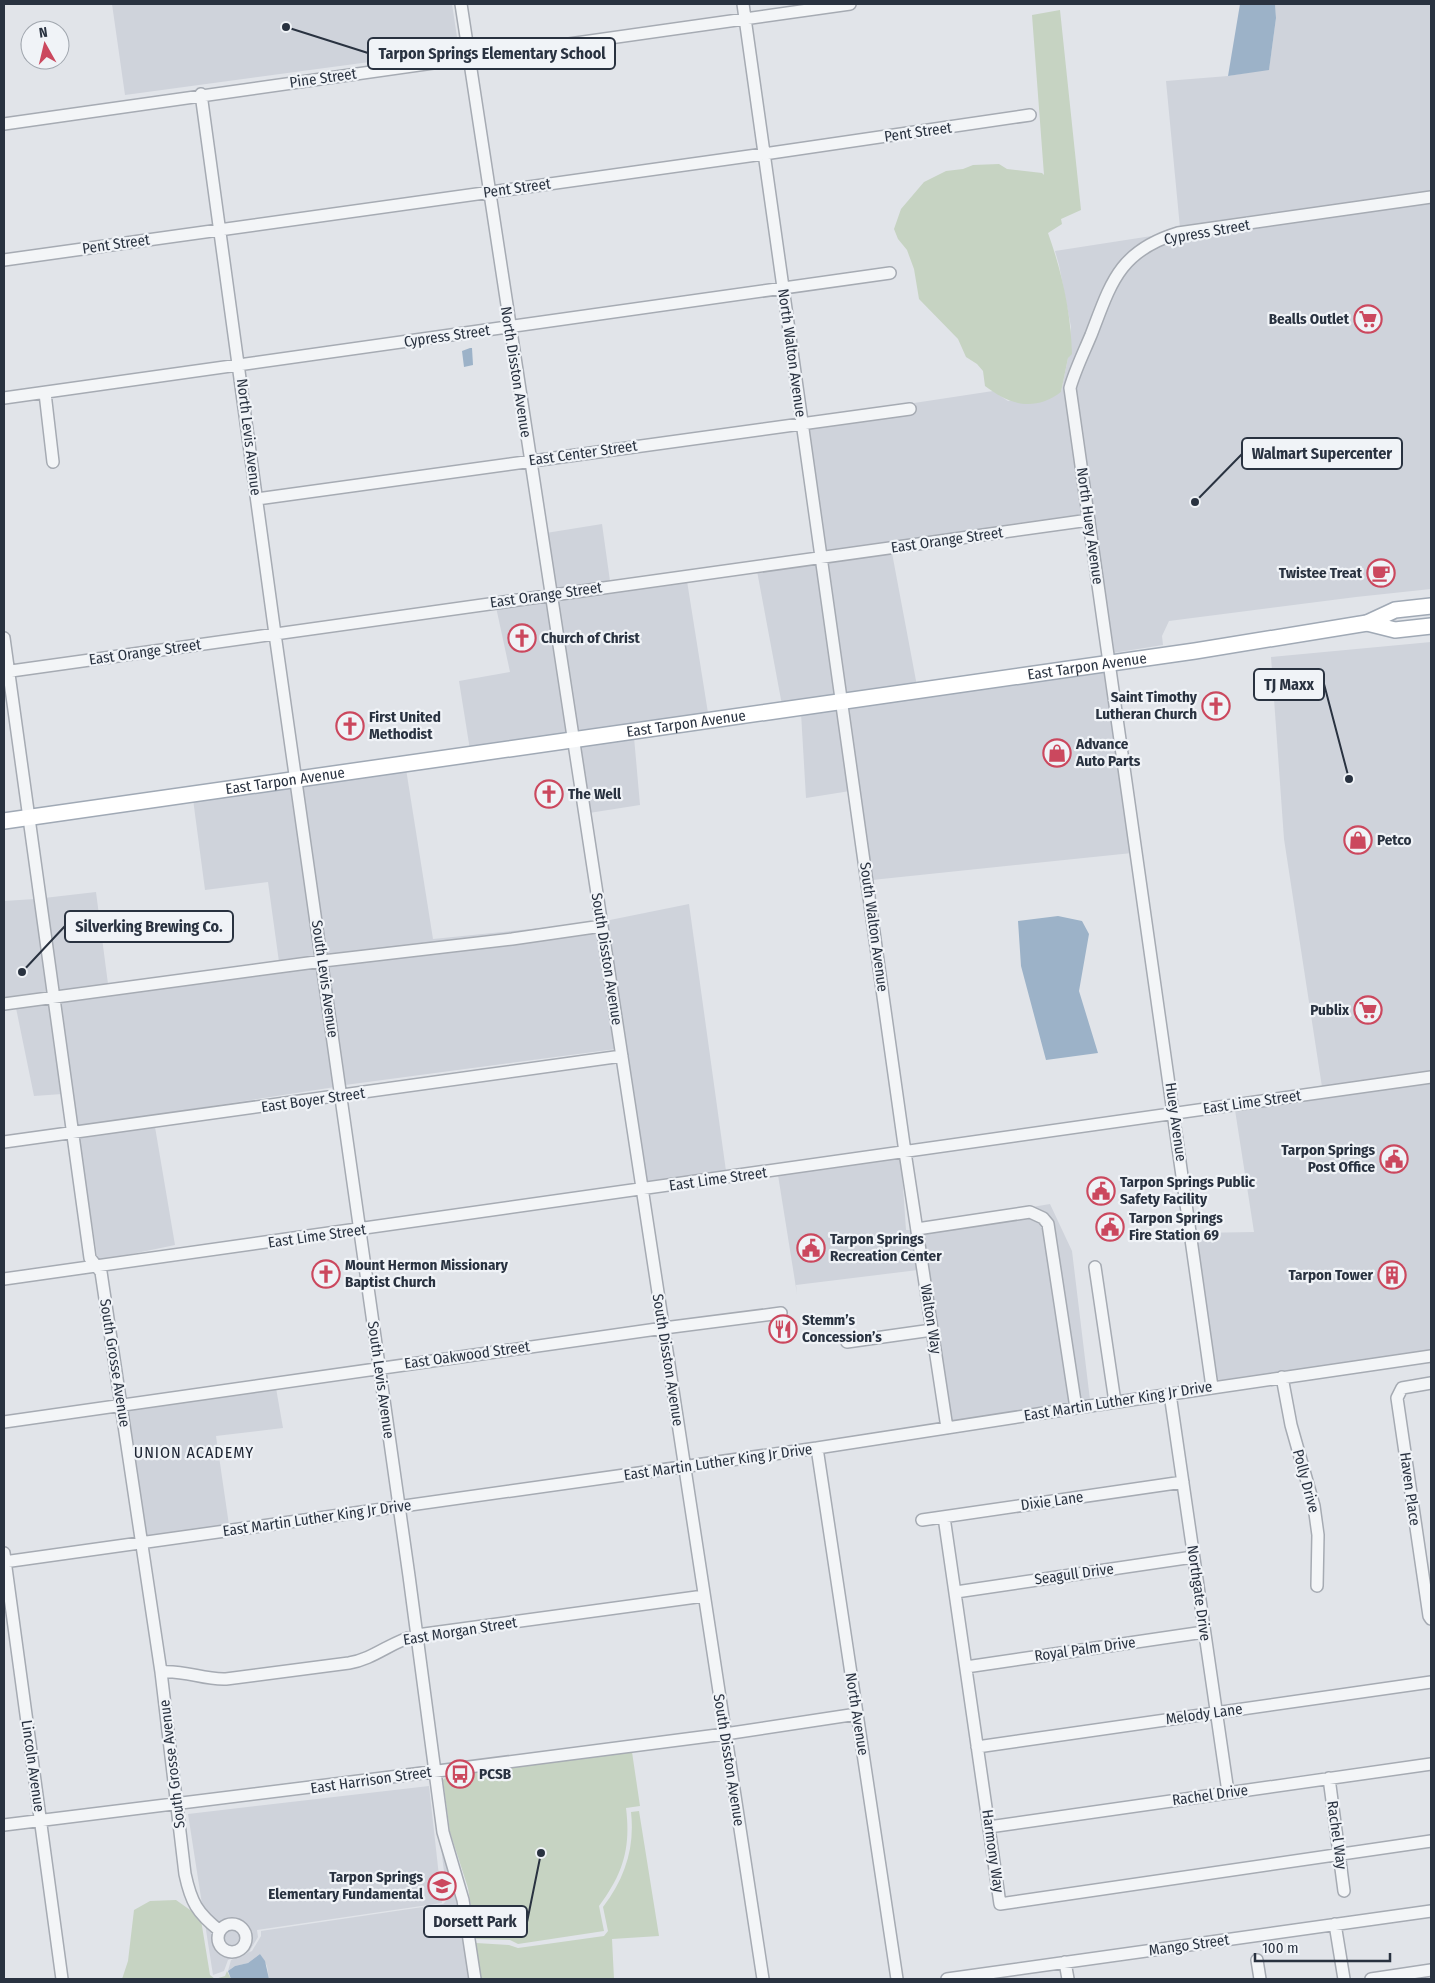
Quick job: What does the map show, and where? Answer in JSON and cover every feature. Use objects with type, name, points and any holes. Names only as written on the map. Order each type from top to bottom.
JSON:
[{"type":"main road","name":"East Tarpon Avenue","points":[[4,821],[1242,644],[1367,623],[1395,610],[1431,606]]},
{"type":"main road","name":"East Tarpon Avenue","points":[[1367,623],[1395,630],[1431,626]]},
{"type":"street","name":"North Disston Avenue","points":[[461,4],[509,327],[574,740]]},
{"type":"street","name":"North Walton Avenue","points":[[743,4],[842,702]]},
{"type":"street","name":"Pine Street","points":[[4,124],[201,94],[850,4]]},
{"type":"street","name":"North Levis Avenue","points":[[201,94],[296,779]]},
{"type":"street","name":"Pent Street","points":[[4,260],[1030,116]]},
{"type":"street","name":"Cypress Street","points":[[1070,388],[1111,282],[1132,256],[1149,244],[1178,234],[1431,198]]},
{"type":"street","name":"Cypress Street","points":[[4,398],[890,273]]},
{"type":"street","name":"North Huey Avenue","points":[[1070,388],[1137,857]]},
{"type":"street","points":[[45,393],[53,462]]},
{"type":"street","name":"East Center Street","points":[[257,499],[910,408]]},
{"type":"street","name":"East Orange Street","points":[[6,672],[1089,520]]},
{"type":"street","name":"South Grosse Avenue","points":[[4,638],[6,672],[90,1258],[101,1272],[142,1542],[161,1672],[185,1874],[189,1896],[196,1907],[220,1931]]},
{"type":"street","name":"South Walton Avenue","points":[[842,702],[905,1152]]},
{"type":"street","name":"South Disston Avenue","points":[[574,740],[762,1979]]},
{"type":"street","name":"South Levis Avenue","points":[[296,779],[380,1368],[443,1832],[465,1908],[475,1979]]},
{"type":"street","name":"Huey Avenue","points":[[1137,857],[1175,1113],[1212,1387]]},
{"type":"street","points":[[4,1004],[602,926]]},
{"type":"street","name":"East Boyer Street","points":[[4,1142],[622,1056]]},
{"type":"street","name":"East Lime Street","points":[[4,1279],[1431,1077]]},
{"type":"street","name":"Walton Way","points":[[905,1152],[947,1428]]},
{"type":"street","points":[[917,1229],[1030,1212],[1043,1218],[1048,1224],[1076,1408]]},
{"type":"street","points":[[1095,1267],[1115,1402]]},
{"type":"street","name":"East Oakwood Street","points":[[4,1422],[781,1313]]},
{"type":"street","points":[[847,1342],[932,1330]]},
{"type":"street","name":"East Martin Luther King Jr Drive","points":[[4,1559],[142,1542],[817,1448],[1212,1387],[1431,1356]]},
{"type":"street","name":"Polly Drive","points":[[1282,1377],[1291,1425],[1315,1513],[1318,1535],[1317,1586]]},
{"type":"street","name":"Haven Place","points":[[1431,1383],[1402,1388],[1397,1398],[1429,1616],[1431,1619]]},
{"type":"street","name":"Northgate Drive","points":[[1170,1394],[1228,1792]]},
{"type":"street","name":"North Avenue","points":[[817,1448],[897,1979]]},
{"type":"street","name":"Dixie Lane","points":[[922,1520],[1182,1482]]},
{"type":"street","name":"Harmony Way","points":[[944,1517],[1000,1904],[1340,1854]]},
{"type":"street","name":"Seagull Drive","points":[[956,1592],[1193,1557]]},
{"type":"street","name":"Lincoln Avenue","points":[[4,1559],[62,1979]]},
{"type":"street","name":"East Morgan Street","points":[[161,1672],[178,1671],[213,1679],[226,1679],[356,1662],[373,1656],[398,1640],[417,1635],[704,1596]]},
{"type":"street","name":"Royal Palm Drive","points":[[966,1667],[1204,1632]]},
{"type":"street","name":"Melody Lane","points":[[977,1747],[1431,1682]]},
{"type":"street","name":"East Harrison Street","points":[[4,1825],[435,1772],[725,1734],[857,1714]]},
{"type":"street","name":"Rachel Drive","points":[[989,1827],[1431,1764]]},
{"type":"street","name":"Rachel Way","points":[[1329,1778],[1344,1891]]},
{"type":"street","points":[[1340,1854],[1431,1841]]},
{"type":"street","name":"Mango Street","points":[[947,1979],[1431,1911]]},
{"type":"street","points":[[1335,1924],[1344,1979]]},
{"type":"street","points":[[1257,1960],[1260,1979]]},
{"type":"street","points":[[1065,1962],[1068,1979]]},
{"type":"street","points":[[1371,1979],[1431,1970]]},
{"type":"shaded area","points":[[112,4],[452,4],[459,50],[125,95]]},
{"type":"shaded area","points":[[1275,4],[1431,4],[1431,192],[1180,228],[1166,81],[1228,76],[1269,69],[1276,18]]},
{"type":"shaded area","points":[[1431,203],[1431,589],[1169,621],[1162,636],[1163,645],[1113,653],[1075,389],[1116,285],[1135,261],[1151,249],[1173,240]]},
{"type":"shaded area","points":[[1158,235],[1147,240],[1129,253],[1114,269],[1107,280],[1065,384],[1083,516],[825,551],[808,427],[915,413],[914,403],[993,391],[1008,401],[1061,392],[1068,358],[1071,327],[1055,251]]},
{"type":"shaded area","points":[[602,524],[610,581],[555,588],[546,533]]},
{"type":"shaded area","points":[[892,553],[917,686],[846,696],[827,561]]},
{"type":"shaded area","points":[[818,562],[836,698],[782,705],[757,571]]},
{"type":"shaded area","points":[[687,581],[708,713],[633,723],[633,726],[578,734],[556,599]]},
{"type":"shaded area","points":[[547,600],[568,733],[470,750],[459,681],[510,672],[496,607]]},
{"type":"shaded area","points":[[1431,642],[1431,1072],[1322,1087],[1284,839],[1271,657]]},
{"type":"shaded area","points":[[1101,669],[1107,676],[1132,853],[872,880],[847,707]]},
{"type":"shaded area","points":[[838,708],[850,791],[806,798],[801,713]]},
{"type":"shaded area","points":[[634,737],[640,805],[589,813],[579,745]]},
{"type":"shaded area","points":[[406,769],[433,939],[580,924],[327,955],[301,783]]},
{"type":"shaded area","points":[[292,784],[317,956],[279,962],[268,882],[205,890],[193,799]]},
{"type":"shaded area","points":[[96,892],[108,984],[57,992],[44,898]]},
{"type":"shaded area","points":[[35,899],[48,993],[4,999],[4,901]]},
{"type":"shaded area","points":[[689,904],[726,1171],[646,1183],[605,921]]},
{"type":"shaded area","points":[[598,932],[616,1049],[345,1085],[328,965]]},
{"type":"shaded area","points":[[319,967],[335,1087],[153,1115],[153,1117],[76,1127],[59,1002]]},
{"type":"shaded area","points":[[50,1004],[62,1094],[34,1096],[16,1008]]},
{"type":"shaded area","points":[[1431,1083],[1431,1350],[1216,1381],[1196,1233],[1254,1232],[1235,1110]]},
{"type":"shaded area","points":[[155,1127],[175,1245],[98,1261],[78,1137]]},
{"type":"shaded area","points":[[901,1158],[906,1230],[912,1230],[918,1270],[796,1285],[797,1294],[778,1175]]},
{"type":"shaded area","points":[[1050,1204],[1072,1251],[1090,1400],[1079,1402],[1045,1213],[1032,1207]]},
{"type":"shaded area","points":[[1030,1217],[1040,1222],[1044,1227],[1070,1403],[951,1422],[922,1234]]},
{"type":"shaded area","points":[[276,1388],[283,1428],[216,1436],[229,1525],[145,1536],[126,1410]]},
{"type":"shaded area","points":[[429,1786],[442,1903],[257,1930],[258,1937],[249,1952],[228,1960],[224,1971],[213,1975],[188,1814]]},
{"type":"shaded area","points":[[439,1831],[448,1859],[471,1979],[269,1979],[267,1966],[260,1954],[248,1963],[235,1966],[228,1971],[231,1960],[252,1951],[261,1936],[261,1931],[443,1904],[447,1896]]},
{"type":"green space","points":[[1060,10],[1081,210],[1061,219],[1062,224],[1048,233],[1065,293],[1070,323],[1072,354],[1068,358],[1061,392],[1041,402],[1022,404],[1004,398],[985,386],[983,371],[977,364],[966,357],[958,339],[919,299],[914,269],[907,250],[898,239],[894,229],[901,209],[924,182],[946,171],[963,169],[973,165],[999,164],[1007,169],[1042,173],[1044,175],[1032,15]]},
{"type":"green space","points":[[632,1752],[640,1806],[626,1808],[627,1836],[623,1860],[614,1883],[599,1906],[604,1931],[518,1944],[510,1940],[476,1939],[468,1888],[450,1832],[443,1780],[448,1775]]},
{"type":"green space","points":[[639,1811],[659,1936],[612,1939],[614,1979],[480,1979],[474,1942],[509,1945],[518,1948],[604,1936],[608,1931],[603,1907],[623,1874],[627,1862],[631,1838],[631,1812]]},
{"type":"green space","points":[[176,1900],[201,1920],[210,1975],[215,1979],[122,1979],[128,1961],[134,1910],[150,1901]]},
{"type":"green space","points":[[227,1971],[231,1979],[215,1979],[225,1976]]},
{"type":"water","points":[[1240,4],[1275,4],[1276,18],[1269,70],[1228,76]]},
{"type":"water","points":[[472,348],[473,365],[464,367],[462,351]]},
{"type":"water","points":[[1058,916],[1082,921],[1089,934],[1079,991],[1098,1053],[1046,1060],[1021,966],[1018,921]]},
{"type":"water","points":[[260,1954],[265,1961],[269,1979],[231,1979],[228,1971],[235,1966],[248,1963]]},
{"type":"place","name":"Tarpon Springs Elementary School","points":[[286,27]]},
{"type":"place","name":"Bealls Outlet","points":[[1368,319]]},
{"type":"place","name":"Walmart Supercenter","points":[[1195,502]]},
{"type":"place","name":"Twistee Treat","points":[[1381,573]]},
{"type":"place","name":"Church of Christ","points":[[522,638]]},
{"type":"place","name":"Saint Timothy Lutheran Church","points":[[1216,706]]},
{"type":"place","name":"First United Methodist","points":[[350,726]]},
{"type":"place","name":"Advance Auto Parts","points":[[1057,753]]},
{"type":"place","name":"TJ Maxx","points":[[1349,779]]},
{"type":"place","name":"The Well","points":[[549,794]]},
{"type":"place","name":"Petco","points":[[1358,840]]},
{"type":"place","name":"Silverking Brewing Co.","points":[[22,972]]},
{"type":"place","name":"Publix","points":[[1368,1010]]},
{"type":"place","name":"Tarpon Springs Post Office","points":[[1394,1159]]},
{"type":"place","name":"Tarpon Springs Public Safety Facility","points":[[1101,1191]]},
{"type":"place","name":"Tarpon Springs Fire Station 69","points":[[1110,1227]]},
{"type":"place","name":"Tarpon Springs Recreation Center","points":[[811,1248]]},
{"type":"place","name":"Mount Hermon Missionary Baptist Church","points":[[326,1274]]},
{"type":"place","name":"Tarpon Tower","points":[[1392,1275]]},
{"type":"place","name":"Stemm’s Concession’s","points":[[783,1329]]},
{"type":"place","name":"PCSB","points":[[460,1774]]},
{"type":"place","name":"Dorsett Park","points":[[541,1853]]},
{"type":"place","name":"Tarpon Springs Elementary Fundamental","points":[[442,1886]]},
{"type":"district","name":"UNION ACADEMY","points":[[194,1452]]}]
